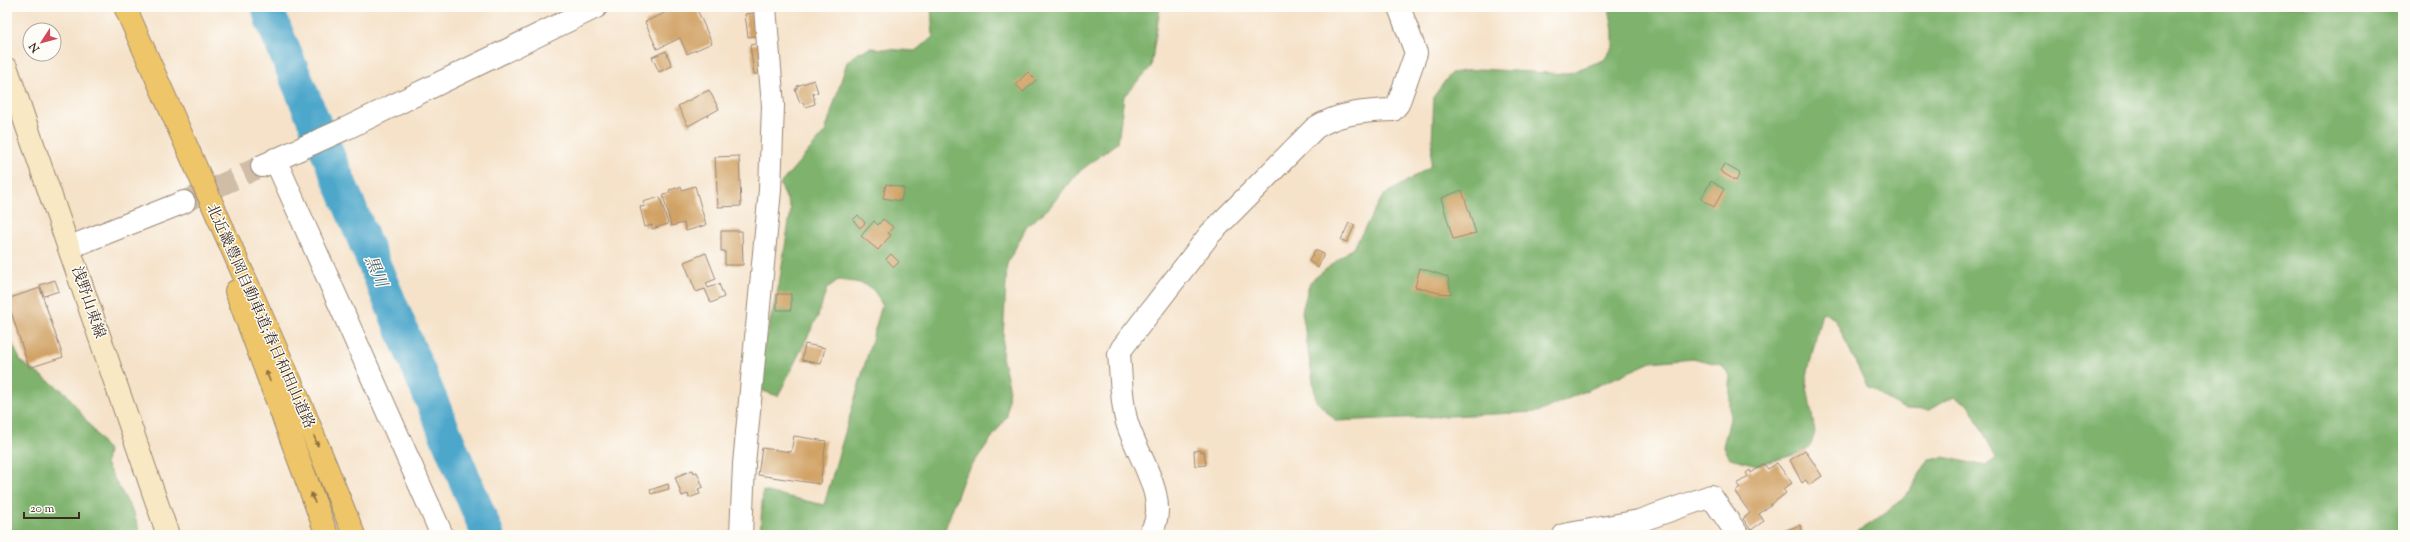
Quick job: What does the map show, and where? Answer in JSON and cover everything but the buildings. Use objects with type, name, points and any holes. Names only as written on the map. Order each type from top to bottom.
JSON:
[{"type":"highway","name":"北近畿豊岡自動車道;春日和田山道路","points":[[125,7],[164,99],[249,285],[354,535]]},
{"type":"highway","name":"北近畿豊岡自動車道;春日和田山道路","points":[[164,99],[327,535]]},
{"type":"main road","name":"浅野山東線","points":[[7,70],[70,247],[168,535]]},
{"type":"street","points":[[442,535],[268,163],[347,128],[596,7]]},
{"type":"street","points":[[741,535],[744,464],[770,175],[773,106],[764,7]]},
{"type":"street","points":[[1149,535],[1157,512],[1153,485],[1126,419],[1119,354],[1122,348],[1210,234],[1315,128],[1328,119],[1364,111],[1392,110],[1398,104],[1416,53],[1399,7]]},
{"type":"street","points":[[70,247],[184,202]]},
{"type":"street","points":[[1564,535],[1639,522],[1711,496],[1738,535]]},
{"type":"green space","points":[[931,7],[1160,7],[1151,67],[1124,96],[1118,142],[1076,174],[1049,208],[1027,226],[1007,264],[1002,357],[1009,386],[1007,416],[964,477],[943,535],[760,535],[763,491],[824,505],[882,305],[870,287],[859,283],[838,280],[827,288],[818,316],[778,396],[763,391],[756,378],[779,285],[791,209],[780,184],[825,132],[847,62],[857,53],[870,48],[915,51],[933,37]]},
{"type":"green space","points":[[1609,7],[2403,7],[2403,535],[1850,535],[1873,522],[1906,496],[1929,459],[1943,457],[1986,466],[1996,457],[1969,405],[1954,396],[1930,410],[1904,409],[1867,386],[1835,319],[1822,312],[1806,380],[1815,433],[1810,446],[1797,454],[1757,465],[1730,458],[1723,446],[1730,419],[1730,375],[1721,365],[1693,358],[1651,362],[1538,412],[1336,421],[1316,401],[1302,311],[1310,282],[1354,247],[1383,196],[1431,166],[1434,96],[1451,73],[1479,69],[1566,74],[1604,60],[1613,47],[1613,31]]},
{"type":"green space","points":[[7,332],[21,362],[66,393],[108,450],[106,464],[134,514],[141,535],[7,535]]},
{"type":"waterway","name":"黒川","points":[[268,7],[271,19],[488,535]]},
{"type":"tunnel","points":[[184,202],[262,166]]}]
